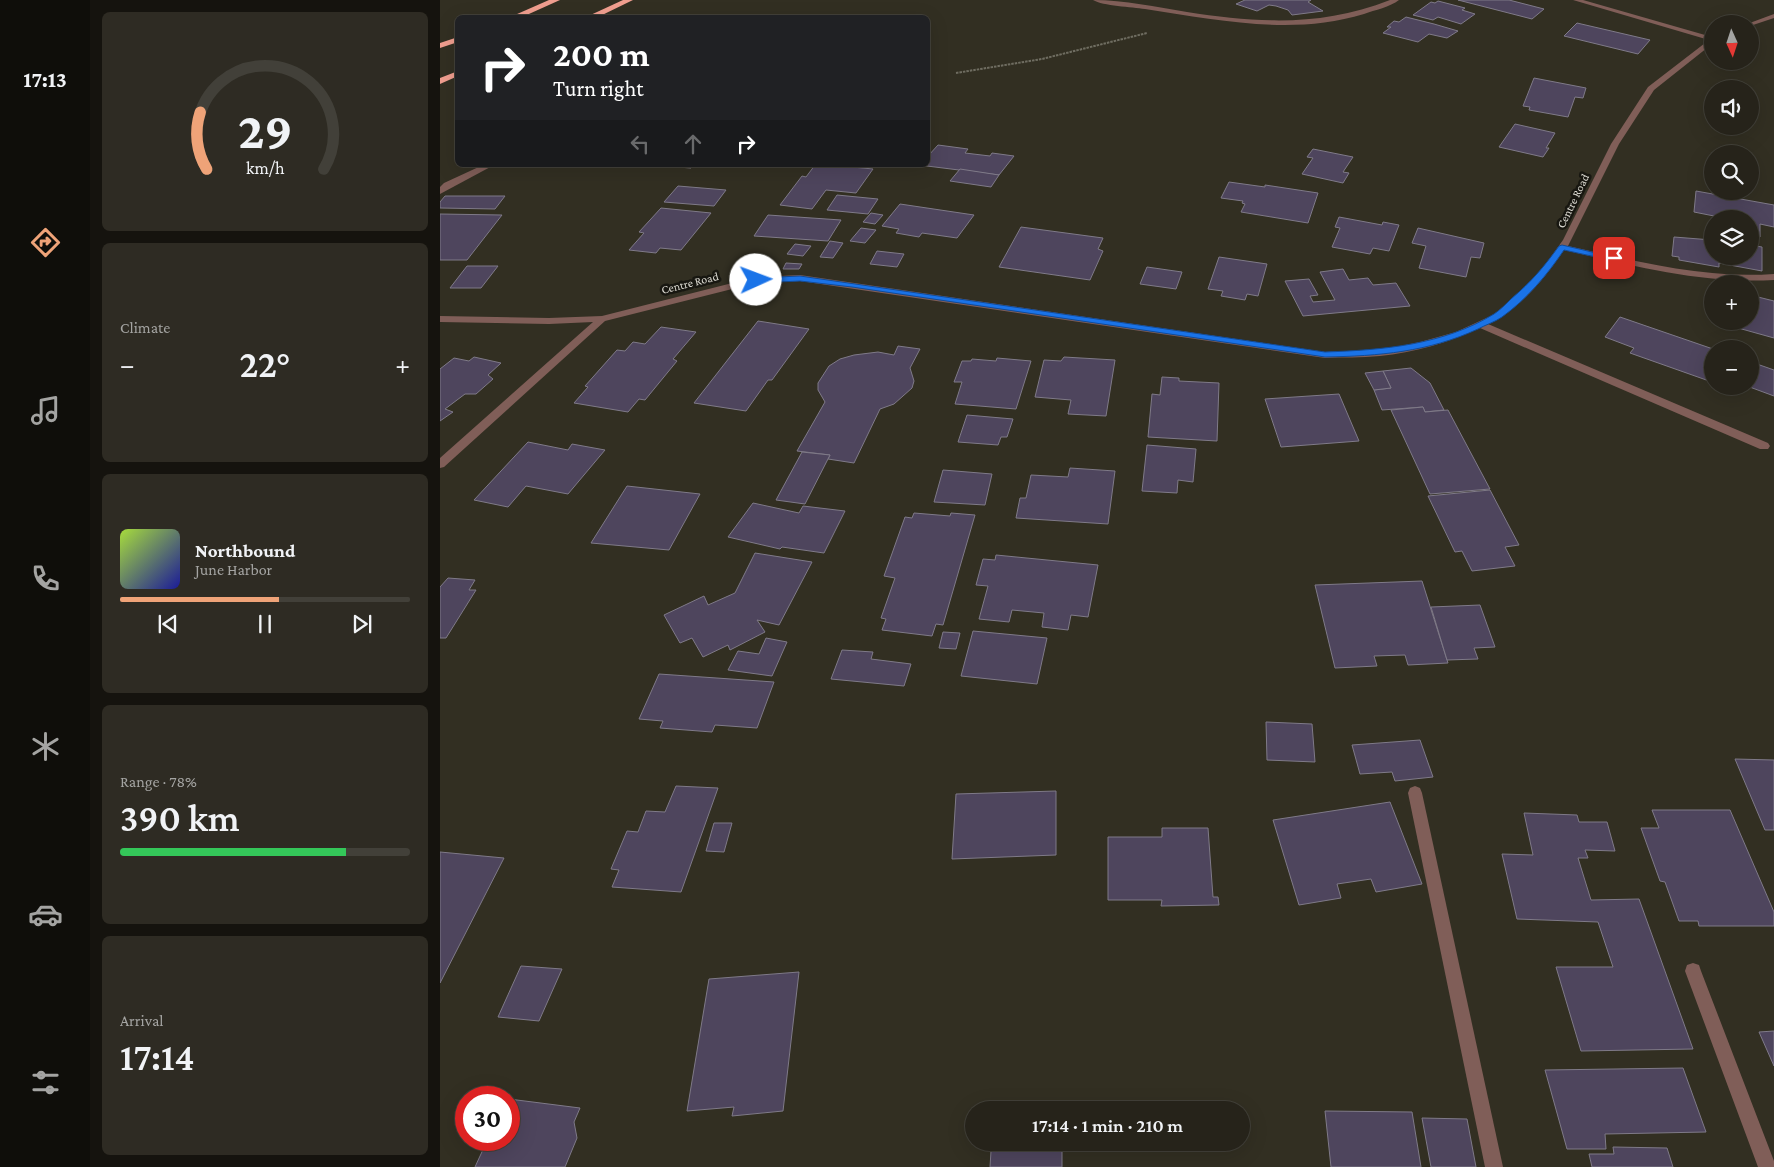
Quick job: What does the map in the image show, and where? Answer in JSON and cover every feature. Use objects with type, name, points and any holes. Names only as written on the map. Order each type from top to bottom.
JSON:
[{"type":"highway","points":[[519,15],[556,0]]},
{"type":"highway","points":[[595,15],[629,0]]},
{"type":"highway","points":[[440,46],[455,40]]},
{"type":"highway","points":[[440,81],[455,74]]},
{"type":"street","points":[[1096,0],[1240,22],[1276,23],[1334,20],[1361,13],[1396,0]]},
{"type":"street","points":[[1576,0],[1704,38]]},
{"type":"street","points":[[1759,21],[1774,16]]},
{"type":"street","name":"Centre Road","points":[[440,319],[549,321],[602,319],[756,280],[800,278],[1325,354],[1381,353],[1421,345],[1459,334],[1498,316],[1541,277],[1562,248],[1614,144],[1651,89],[1704,46]]},
{"type":"street","points":[[440,191],[448,185],[486,167]]},
{"type":"street","points":[[1562,248],[1665,269],[1718,277],[1747,279],[1774,277]]},
{"type":"street","name":"Centre Road","points":[[440,464],[602,319]]},
{"type":"street","points":[[1480,324],[1764,446]]},
{"type":"street","points":[[1416,793],[1494,1167]]},
{"type":"street","points":[[1693,971],[1767,1167]]},
{"type":"path","points":[[956,73],[1042,59],[1148,32]]},
{"type":"building","points":[[1245,0],[1311,0],[1308,2],[1323,11],[1292,15],[1288,10],[1276,6],[1269,5],[1257,11],[1236,4]]},
{"type":"building","points":[[1458,0],[1509,0],[1544,9],[1532,19]]},
{"type":"building","points":[[1438,1],[1465,8],[1462,10],[1475,14],[1461,24],[1438,17],[1433,20],[1413,15],[1431,2],[1435,3]]},
{"type":"building","points":[[1406,17],[1458,31],[1447,38],[1429,34],[1418,42],[1383,33],[1391,27],[1387,27],[1394,21],[1399,22]]},
{"type":"building","points":[[1577,23],[1650,40],[1638,54],[1564,36]]},
{"type":"building","points":[[1534,78],[1586,88],[1583,98],[1575,97],[1568,117],[1529,110],[1530,107],[1523,106]]},
{"type":"building","points":[[1515,124],[1555,133],[1543,157],[1499,147]]},
{"type":"building","points":[[938,145],[968,149],[965,153],[990,156],[992,153],[1014,156],[999,175],[930,166],[930,154]]},
{"type":"building","points":[[1313,149],[1353,157],[1343,172],[1349,173],[1343,183],[1302,174],[1313,158],[1307,157]]},
{"type":"building","points":[[814,167],[873,169],[856,193],[826,190],[812,209],[780,205],[802,176],[806,177]]},
{"type":"building","points":[[960,169],[999,175],[991,187],[950,181]]},
{"type":"building","points":[[1229,182],[1318,193],[1308,223],[1241,212],[1245,204],[1242,203],[1243,201],[1221,198]]},
{"type":"building","points":[[678,186],[726,190],[714,206],[664,202]]},
{"type":"building","points":[[1696,191],[1704,192],[1704,200],[1746,200],[1774,205],[1774,227],[1760,224],[1759,237],[1759,210],[1704,210],[1704,214],[1694,212]]},
{"type":"building","points":[[837,195],[878,199],[868,214],[827,210]]},
{"type":"building","points":[[445,196],[505,196],[495,209],[440,208],[440,202]]},
{"type":"building","points":[[900,204],[974,215],[957,238],[922,233],[919,237],[896,233],[899,229],[882,226]]},
{"type":"building","points":[[661,208],[711,213],[681,250],[660,248],[656,253],[629,250],[644,233],[639,232]]},
{"type":"building","points":[[871,213],[883,215],[875,224],[863,222]]},
{"type":"building","points":[[440,214],[502,215],[467,260],[440,260]]},
{"type":"building","points":[[768,215],[841,220],[828,241],[754,236]]},
{"type":"building","points":[[1339,217],[1382,225],[1383,222],[1399,225],[1389,251],[1373,248],[1370,254],[1332,247],[1340,228],[1335,227]]},
{"type":"building","points":[[1021,227],[1103,238],[1098,249],[1103,251],[1090,280],[999,267]]},
{"type":"building","points":[[861,228],[876,230],[865,243],[850,241]]},
{"type":"building","points":[[1418,228],[1484,243],[1480,258],[1471,257],[1466,277],[1419,268],[1426,246],[1412,243]]},
{"type":"building","points":[[1674,237],[1704,239],[1704,264],[1679,260],[1679,257],[1672,256]]},
{"type":"building","points":[[830,241],[843,243],[833,258],[820,257]]},
{"type":"building","points":[[795,244],[811,246],[803,256],[787,254]]},
{"type":"building","points":[[1759,246],[1762,247],[1762,271],[1730,265],[1759,265]]},
{"type":"building","points":[[877,251],[904,254],[897,267],[870,264]]},
{"type":"building","points":[[1219,257],[1267,264],[1258,296],[1247,294],[1245,300],[1221,296],[1223,291],[1208,289]]},
{"type":"building","points":[[786,263],[802,264],[799,269],[783,269]]},
{"type":"building","points":[[467,266],[498,266],[481,288],[450,288]]},
{"type":"building","points":[[1147,267],[1182,272],[1176,289],[1140,284]]},
{"type":"building","points":[[1343,269],[1349,280],[1368,278],[1373,285],[1396,283],[1410,306],[1303,316],[1285,281],[1309,279],[1318,295],[1310,296],[1313,302],[1335,300],[1320,272]]},
{"type":"building","points":[[1759,297],[1774,301],[1774,338],[1745,330],[1759,330]]},
{"type":"building","points":[[1620,317],[1704,346],[1704,379],[1630,353],[1634,348],[1605,337]]},
{"type":"building","points":[[758,321],[809,329],[772,380],[768,380],[746,411],[694,403]]},
{"type":"building","points":[[661,327],[696,332],[673,359],[677,361],[645,400],[639,399],[628,412],[574,403],[588,387],[585,386],[617,350],[625,351],[633,342],[645,344]]},
{"type":"building","points":[[898,346],[920,349],[910,368],[914,381],[912,388],[894,404],[880,409],[854,463],[828,459],[830,455],[797,451],[825,402],[818,390],[818,383],[829,366],[840,359],[854,355],[878,352],[894,355]]},
{"type":"building","points":[[474,357],[501,363],[488,375],[493,379],[476,394],[465,394],[445,409],[453,412],[440,421],[440,369],[454,358],[469,361]]},
{"type":"building","points":[[1064,357],[1115,360],[1106,416],[1068,414],[1071,400],[1035,397],[1044,360],[1061,361]]},
{"type":"building","points":[[997,358],[1031,361],[1016,409],[955,404],[962,382],[954,382],[962,361],[971,361],[972,359],[996,361]]},
{"type":"building","points":[[1759,365],[1774,370],[1774,396],[1759,390]]},
{"type":"building","points":[[1411,368],[1430,383],[1444,410],[1425,412],[1423,407],[1382,410],[1374,390],[1391,388],[1383,371]]},
{"type":"building","points":[[1383,371],[1391,388],[1374,390],[1365,373]]},
{"type":"building","points":[[1162,377],[1179,378],[1179,381],[1219,383],[1217,441],[1148,437],[1152,394],[1160,395]]},
{"type":"building","points":[[1339,394],[1359,441],[1281,447],[1265,399]]},
{"type":"building","points":[[1423,407],[1425,412],[1448,410],[1490,489],[1430,494],[1391,410]]},
{"type":"building","points":[[967,415],[1013,419],[1007,437],[1001,437],[998,445],[958,442]]},
{"type":"building","points":[[528,442],[568,450],[572,444],[605,450],[568,494],[526,486],[508,507],[474,500]]},
{"type":"building","points":[[1147,445],[1196,449],[1193,482],[1178,480],[1177,493],[1142,491]]},
{"type":"building","points":[[802,452],[830,455],[805,504],[776,500]]},
{"type":"building","points":[[1070,468],[1115,471],[1108,524],[1016,518],[1020,498],[1026,498],[1031,475],[1068,477]]},
{"type":"building","points":[[943,470],[992,474],[985,505],[934,502]]},
{"type":"building","points":[[627,486],[700,494],[669,550],[591,543]]},
{"type":"building","points":[[1490,490],[1519,545],[1505,547],[1515,566],[1472,571],[1462,551],[1455,552],[1428,496]]},
{"type":"building","points":[[753,503],[799,513],[803,506],[845,511],[824,553],[782,547],[780,549],[728,537]]},
{"type":"building","points":[[914,513],[950,516],[951,513],[975,515],[943,625],[936,624],[932,636],[882,630],[886,619],[881,618],[895,578],[884,576],[905,517],[912,518]]},
{"type":"building","points":[[755,553],[812,562],[779,625],[757,620],[765,632],[730,650],[728,645],[703,657],[692,638],[680,643],[664,615],[704,596],[708,605],[735,593]]},
{"type":"building","points":[[996,555],[1098,565],[1088,617],[1071,615],[1068,630],[1042,627],[1044,613],[1012,610],[1009,622],[979,619],[988,586],[976,585],[983,559],[995,560]]},
{"type":"building","points":[[448,578],[475,580],[469,590],[476,590],[446,638],[440,638],[440,587]]},
{"type":"building","points":[[1422,581],[1448,663],[1408,665],[1405,655],[1374,656],[1377,666],[1335,668],[1315,585]]},
{"type":"building","points":[[1480,605],[1495,647],[1474,648],[1478,659],[1447,660],[1431,607]]},
{"type":"building","points":[[973,631],[1047,638],[1037,684],[961,676]]},
{"type":"building","points":[[943,632],[960,633],[956,649],[939,648]]},
{"type":"building","points":[[766,638],[787,642],[772,676],[728,670],[738,651],[759,654]]},
{"type":"building","points":[[842,650],[873,652],[871,659],[911,664],[904,686],[831,679]]},
{"type":"building","points":[[659,674],[774,682],[757,728],[715,725],[712,732],[660,728],[663,721],[639,719]]},
{"type":"building","points":[[1266,722],[1312,724],[1315,762],[1267,760]]},
{"type":"building","points":[[1420,740],[1433,777],[1395,781],[1392,772],[1360,774],[1352,745]]},
{"type":"building","points":[[1735,759],[1774,760],[1774,830],[1765,830]]},
{"type":"building","points":[[676,786],[718,788],[681,892],[612,887],[619,870],[611,869],[627,831],[638,832],[646,811],[665,812]]},
{"type":"building","points":[[1056,791],[1056,855],[952,859],[956,794]]},
{"type":"building","points":[[1390,802],[1422,884],[1376,892],[1371,879],[1337,884],[1341,898],[1299,905],[1273,820]]},
{"type":"building","points":[[1652,810],[1730,810],[1774,912],[1774,926],[1699,926],[1698,921],[1679,921],[1665,882],[1660,881],[1641,828],[1659,828]]},
{"type":"building","points":[[1524,813],[1577,815],[1579,822],[1607,822],[1615,851],[1585,850],[1588,858],[1578,858],[1591,900],[1639,899],[1693,1049],[1581,1051],[1556,967],[1613,967],[1598,922],[1517,919],[1502,854],[1533,855]]},
{"type":"building","points":[[714,823],[732,823],[724,852],[706,851]]},
{"type":"building","points":[[1162,828],[1208,828],[1213,897],[1218,897],[1219,905],[1161,906],[1162,900],[1108,900],[1108,837],[1162,837]]},
{"type":"building","points":[[440,852],[504,858],[440,983]]},
{"type":"building","points":[[521,966],[562,969],[539,1021],[498,1017]]},
{"type":"building","points":[[799,972],[783,1111],[732,1116],[734,1107],[687,1111],[709,979]]},
{"type":"building","points":[[1774,1031],[1774,1066],[1759,1032]]},
{"type":"building","points":[[1683,1068],[1706,1132],[1605,1134],[1606,1149],[1567,1149],[1545,1070]]},
{"type":"building","points":[[520,1100],[580,1108],[574,1122],[577,1138],[565,1167],[475,1167],[482,1151],[520,1151]]},
{"type":"building","points":[[1325,1111],[1412,1112],[1421,1167],[1331,1167]]},
{"type":"building","points":[[1422,1118],[1467,1119],[1476,1167],[1431,1167]]},
{"type":"building","points":[[1613,1147],[1667,1148],[1673,1167],[1592,1167],[1589,1154],[1614,1154]]},
{"type":"building","points":[[991,1151],[1062,1151],[1062,1167],[990,1167]]},
{"type":"route","points":[[756,280],[800,278],[852,284],[1325,354],[1381,353],[1421,345],[1459,334],[1498,316],[1541,277],[1562,248],[1614,258]]}]
